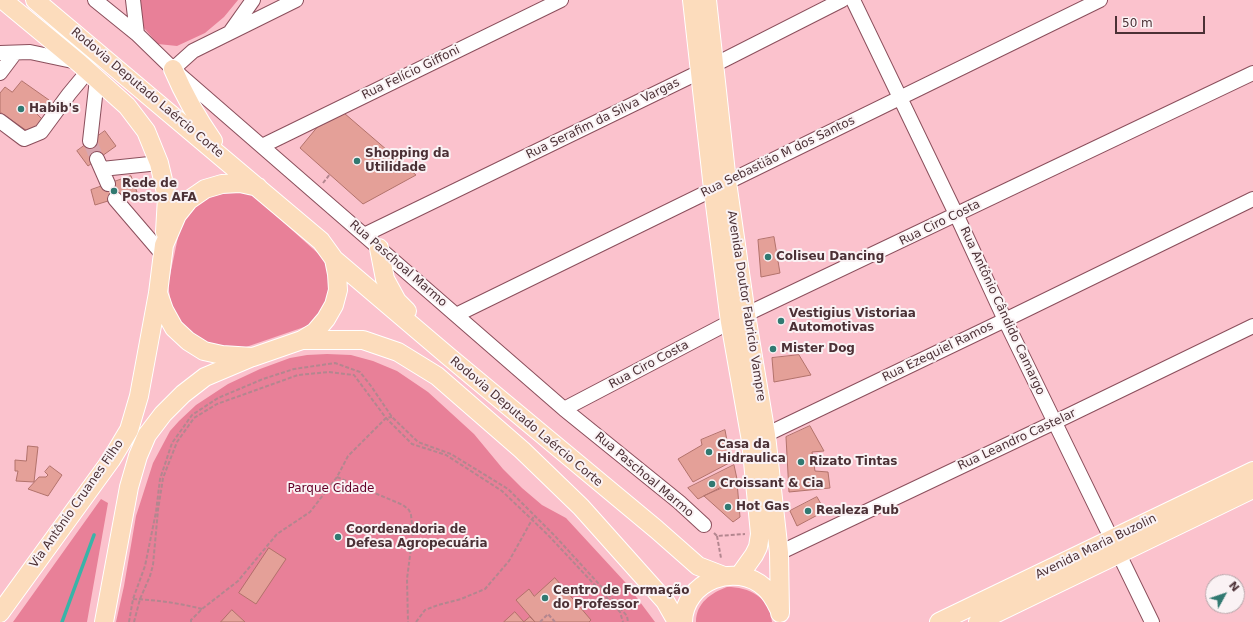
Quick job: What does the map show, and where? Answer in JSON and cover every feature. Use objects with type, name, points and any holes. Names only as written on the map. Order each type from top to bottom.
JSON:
[{"type":"main road","name":"Rodovia Deputado Laércio Corte","points":[[3,0],[88,71],[127,106],[146,131],[159,163],[167,197],[164,250]]},
{"type":"main road","name":"Rodovia Deputado Laércio Corte","points":[[35,0],[321,241],[334,259],[656,529],[698,566],[731,576],[753,580],[765,588],[774,599],[781,617]]},
{"type":"main road","name":"Avenida Doutor Fabricio Vampre","points":[[692,0],[707,68],[720,185],[738,319],[779,553],[781,617]]},
{"type":"main road","name":"Avenida Doutor Fabricio Vampre","points":[[707,68],[708,0]]},
{"type":"main road","points":[[173,69],[182,90],[200,122],[225,159]]},
{"type":"main road","points":[[164,250],[177,215],[189,200],[205,189],[222,184],[240,183],[258,187]]},
{"type":"main road","points":[[379,248],[385,279],[397,301],[448,356]]},
{"type":"main road","name":"Via Antônio Cruanes Filho","points":[[0,613],[111,460],[129,430],[139,396],[158,293],[164,250]]},
{"type":"main road","points":[[302,340],[315,332],[326,319],[334,305],[338,290],[334,259]]},
{"type":"main road","points":[[158,293],[164,310],[174,328],[188,341],[204,350],[222,355],[253,357]]},
{"type":"main road","name":"Rodovia Deputado Laércio Corte","points":[[302,340],[363,340],[398,352],[437,376],[522,450],[581,507],[664,601],[677,622]]},
{"type":"main road","name":"Via Antônio Cruanes Filho","points":[[104,622],[129,487],[138,456],[147,435],[162,414],[183,394],[205,377],[253,357],[302,340]]},
{"type":"main road","name":"Avenida Doutor Fabricio Vampre","points":[[731,576],[756,551],[758,546],[760,534],[759,438]]},
{"type":"main road","name":"Avenida Maria Buzolin","points":[[978,622],[1253,471]]},
{"type":"main road","name":"Avenida Maria Buzolin","points":[[939,622],[1115,546],[1253,489]]},
{"type":"main road","points":[[683,622],[683,616],[688,601],[697,589],[709,581],[731,576]]},
{"type":"street","name":"Rua Paschoal Marmo","points":[[95,0],[137,34],[173,69],[564,409],[679,502],[704,525]]},
{"type":"street","points":[[133,0],[137,34]]},
{"type":"street","points":[[230,33],[254,0]]},
{"type":"street","points":[[173,69],[193,51],[296,0]]},
{"type":"street","name":"Rua Felício Giffoni","points":[[262,146],[561,0]]},
{"type":"street","name":"Rua Serafim da Silva Vargas","points":[[364,235],[707,68],[842,0]]},
{"type":"street","name":"Rua Antônio Cândido Camargo","points":[[852,0],[956,214],[1005,320],[1152,622]]},
{"type":"street","name":"Rua Sebastião M dos Santos","points":[[456,315],[1100,0]]},
{"type":"street","points":[[0,73],[15,52]]},
{"type":"street","points":[[0,53],[30,52],[88,71]]},
{"type":"street","points":[[0,121],[24,139],[41,132],[88,71]]},
{"type":"street","points":[[88,71],[90,141]]},
{"type":"street","name":"Rua Ciro Costa","points":[[564,409],[738,319],[1253,73]]},
{"type":"street","points":[[108,184],[99,164],[159,163]]},
{"type":"street","points":[[115,199],[164,250]]},
{"type":"street","name":"Rua Ezequiel Ramos","points":[[759,438],[1253,199]]},
{"type":"street","name":"Rua Leandro Castelar","points":[[779,553],[1253,326]]},
{"type":"path","points":[[130,622],[133,599],[145,566],[156,512],[160,479],[172,443],[192,415],[218,398],[263,379],[294,369],[335,362],[360,372],[372,386],[392,417],[418,442],[451,454],[508,489],[555,536],[609,595],[627,616],[628,622]]},
{"type":"path","points":[[134,622],[140,600],[154,565],[158,510],[163,478],[177,442],[194,418],[216,404],[298,375],[329,372],[354,376],[386,418],[412,444],[446,455],[502,492],[548,535],[620,612],[623,622]]},
{"type":"path","points":[[191,622],[191,620],[202,609],[238,581],[277,534],[310,512],[337,477],[348,456],[386,418],[392,417]]},
{"type":"path","points":[[337,477],[403,505],[409,510],[413,532],[407,579],[408,622]]},
{"type":"path","points":[[416,622],[425,610],[461,599],[485,589],[509,561],[534,516]]},
{"type":"path","points":[[704,525],[717,536],[731,576]]},
{"type":"path","points":[[717,536],[760,534]]},
{"type":"path","points":[[133,599],[182,604],[202,609]]},
{"type":"path","points":[[540,622],[548,614],[555,622]]},
{"type":"green space","points":[[137,0],[238,0],[224,17],[205,33],[177,46],[158,44],[143,27]]},
{"type":"green space","points":[[238,191],[253,195],[322,257],[330,274],[329,301],[310,325],[246,347],[229,350],[209,347],[179,324],[172,308],[168,285],[182,218],[209,195]]},
{"type":"green space","name":"Parque Cidade","points":[[327,354],[351,355],[373,361],[397,371],[428,392],[474,434],[503,469],[522,488],[542,505],[566,518],[625,582],[655,622],[116,622],[136,516],[153,463],[170,431],[196,405],[228,384],[260,369],[290,358]]},
{"type":"green space","points":[[101,499],[108,503],[87,622],[13,622]]},
{"type":"green space","points":[[727,587],[743,589],[757,595],[767,606],[772,622],[696,622],[699,609],[702,604],[715,592]]},
{"type":"building","name":"Habib's","points":[[22,81],[49,100],[37,114],[43,120],[30,133],[0,112],[0,93],[5,87],[12,92]]},
{"type":"building","name":"Shopping da Utilidade","points":[[344,113],[416,175],[363,204],[300,148],[319,125]]},
{"type":"building","name":"Rede de Postos AFA","points":[[105,131],[116,146],[88,166],[77,151]]},
{"type":"building","name":"Rede de Postos AFA","points":[[131,176],[137,192],[95,205],[91,190]]},
{"type":"building","name":"Coliseu Dancing","points":[[774,237],[780,273],[761,277],[758,240]]},
{"type":"building","points":[[799,355],[811,375],[774,382],[772,358]]},
{"type":"building","name":"Rizato Tintas","points":[[810,426],[824,451],[812,452],[815,471],[828,472],[830,488],[789,492],[786,437]]},
{"type":"building","name":"Casa da Hidraulica","points":[[725,430],[731,462],[693,482],[678,459],[702,445],[701,440]]},
{"type":"building","points":[[28,446],[38,447],[34,482],[16,481],[18,471],[15,471],[15,460],[26,461]]},
{"type":"building","name":"Croissant & Cia","points":[[734,465],[737,479],[698,499],[688,488]]},
{"type":"building","points":[[50,466],[62,475],[48,496],[28,489],[39,477],[46,477],[48,475],[45,472]]},
{"type":"building","name":"Hot Gas","points":[[737,482],[740,517],[733,522],[704,496]]},
{"type":"building","name":"Realeza Pub","points":[[817,497],[825,511],[797,526],[790,511]]},
{"type":"building","points":[[269,548],[286,559],[256,604],[239,593]]},
{"type":"building","name":"Centro de Formação do Professor","points":[[555,578],[591,620],[589,622],[535,622],[516,600],[529,589],[534,596]]},
{"type":"building","points":[[232,610],[245,622],[221,622]]},
{"type":"building","points":[[515,612],[524,622],[504,622]]},
{"type":"building","points":[[530,617],[535,622],[524,622]]},
{"type":"waterway","points":[[62,622],[94,535]]},
{"type":"tunnel","points":[[90,141],[97,159]]},
{"type":"place","name":"Habib's","points":[[21,109]]},
{"type":"place","name":"Shopping da Utilidade","points":[[357,161]]},
{"type":"place","name":"Rede de Postos AFA","points":[[114,191]]},
{"type":"place","name":"Coliseu Dancing","points":[[768,257]]},
{"type":"place","name":"Vestigius Vistoriaa Automotivas","points":[[781,321]]},
{"type":"place","name":"Mister Dog","points":[[773,349]]},
{"type":"place","name":"Casa da Hidraulica","points":[[709,452]]},
{"type":"place","name":"Rizato Tintas","points":[[801,462]]},
{"type":"place","name":"Croissant & Cia","points":[[712,484]]},
{"type":"place","name":"Hot Gas","points":[[728,507]]},
{"type":"place","name":"Realeza Pub","points":[[808,511]]},
{"type":"place","name":"Coordenadoria de Defesa Agropecuária","points":[[338,537]]},
{"type":"place","name":"Centro de Formação do Professor","points":[[545,598]]}]
